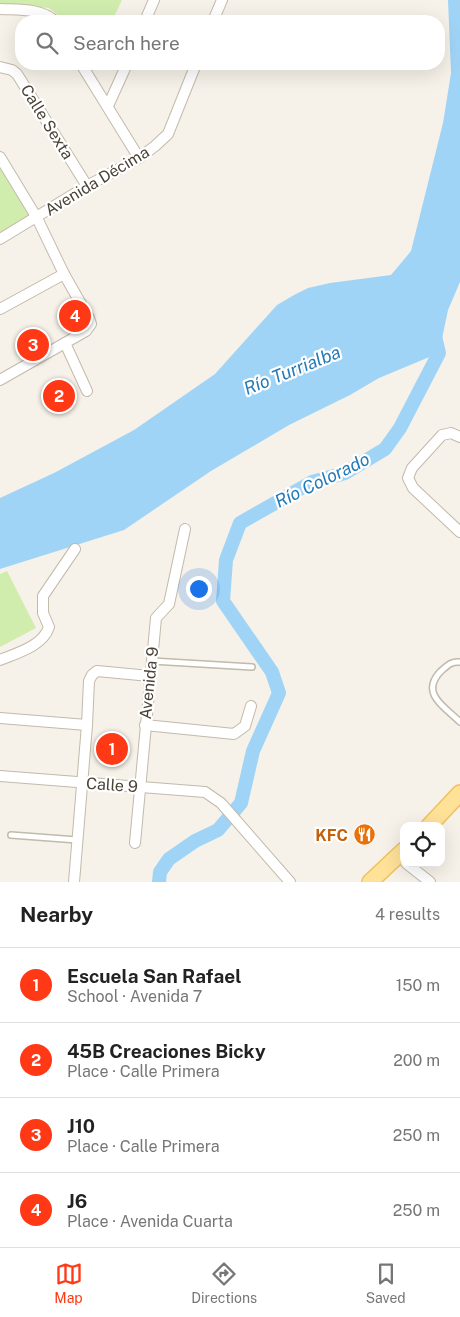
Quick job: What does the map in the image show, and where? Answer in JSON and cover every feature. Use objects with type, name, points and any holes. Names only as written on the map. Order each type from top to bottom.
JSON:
[{"type":"main road","points":[[432,822],[460,793]]},
{"type":"main road","points":[[370,882],[400,860]]},
{"type":"street","points":[[148,15],[154,0]]},
{"type":"street","points":[[216,15],[222,0]]},
{"type":"street","points":[[0,9],[33,11],[48,15]]},
{"type":"street","name":"Calle Sexta","points":[[0,67],[12,70],[17,74],[87,186]]},
{"type":"street","points":[[86,70],[140,158]]},
{"type":"street","points":[[108,106],[124,70]]},
{"type":"street","name":"Avenida Décima","points":[[0,239],[87,186],[140,158],[168,134],[194,70]]},
{"type":"street","points":[[0,157],[36,218],[91,324],[86,331],[0,380]]},
{"type":"street","points":[[0,310],[64,274]]},
{"type":"street","points":[[65,343],[87,391]]},
{"type":"street","points":[[460,437],[451,433],[442,435],[412,468],[408,478],[413,488],[460,532]]},
{"type":"street","name":"Avenida 9","points":[[136,843],[139,786],[156,618],[169,604],[185,529]]},
{"type":"street","points":[[0,660],[31,647],[47,635],[49,627],[43,613],[43,596],[75,549]]},
{"type":"street","points":[[74,882],[89,681],[97,671],[150,676]]},
{"type":"street","points":[[145,725],[234,734],[245,726],[251,706]]},
{"type":"street","points":[[0,718],[87,725]]},
{"type":"street","name":"Calle 9","points":[[0,776],[205,792],[221,803],[290,882]]},
{"type":"street","points":[[413,867],[430,882]]},
{"type":"lane","points":[[152,661],[252,667]]},
{"type":"lane","points":[[460,662],[448,664],[432,684],[437,700],[460,722]]},
{"type":"lane","points":[[11,835],[77,840]]},
{"type":"green space","points":[[0,0],[122,0],[115,15],[58,15],[49,8],[0,3]]},
{"type":"green space","points":[[0,166],[30,215],[0,232]]},
{"type":"green space","points":[[7,571],[36,628],[0,647],[0,574]]},
{"type":"water","name":"Río Turrialba","points":[[448,0],[460,0],[460,282],[448,310],[439,353],[379,378],[350,395],[289,425],[211,471],[124,530],[0,569],[0,498],[54,473],[134,430],[215,374],[277,305],[308,288],[330,283],[391,275],[411,251],[443,123],[451,73]]},
{"type":"waterway","name":"Río Colorado","points":[[159,882],[160,872],[169,859],[195,841],[218,830],[241,803],[253,751],[279,693],[272,672],[223,601],[226,560],[240,523],[312,482],[345,473],[385,449],[400,428],[439,353],[435,336]]},
{"type":"place","name":"J6","points":[[75,316]]},
{"type":"place","name":"J10","points":[[33,345]]},
{"type":"place","name":"45B Creaciones Bicky","points":[[59,396]]},
{"type":"place","name":"Escuela San Rafael","points":[[112,749]]},
{"type":"place","name":"KFC","points":[[364,835]]}]
